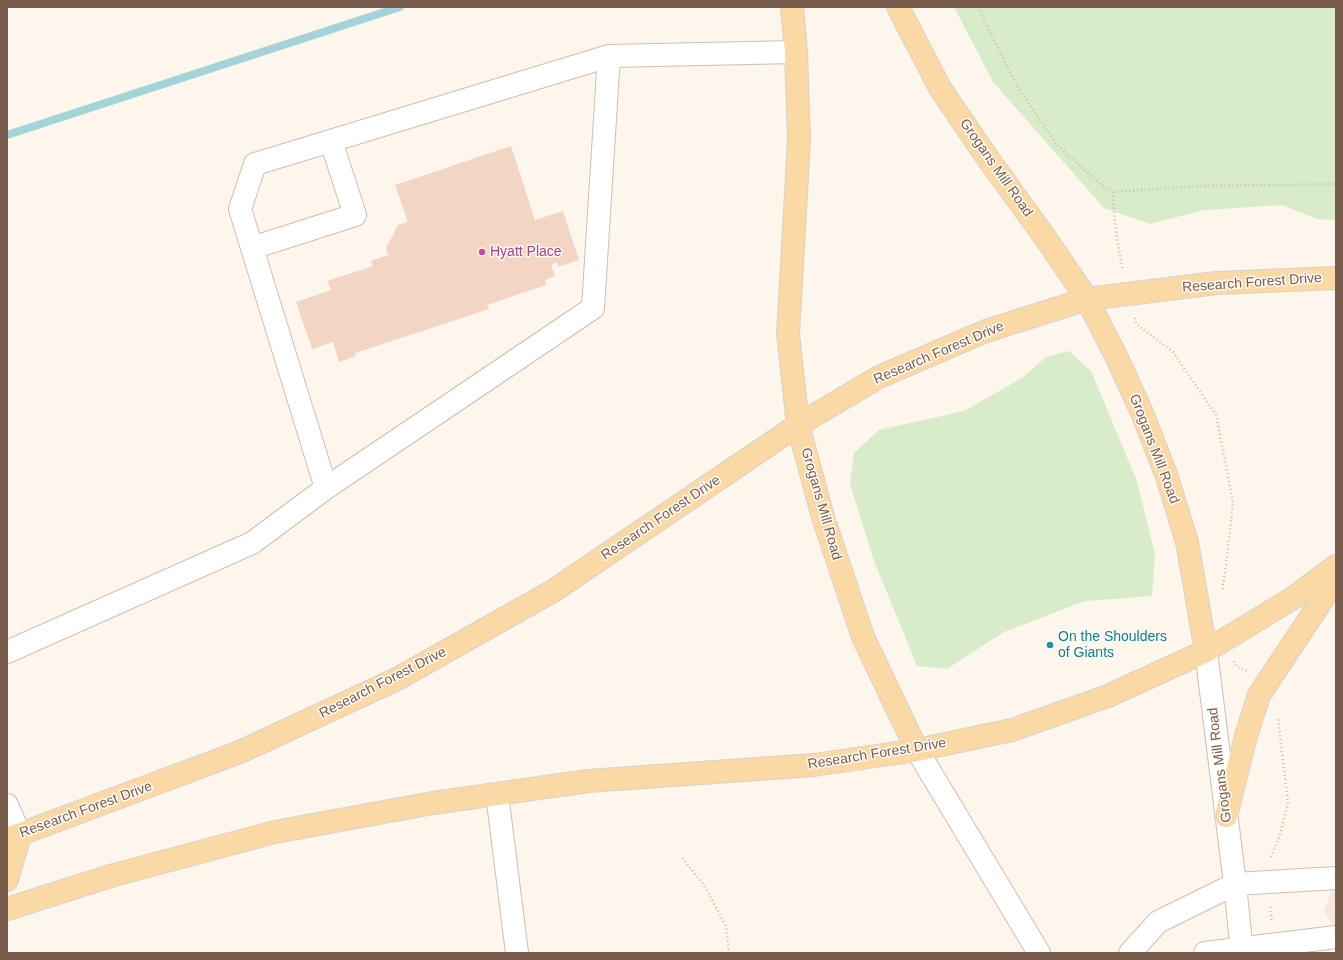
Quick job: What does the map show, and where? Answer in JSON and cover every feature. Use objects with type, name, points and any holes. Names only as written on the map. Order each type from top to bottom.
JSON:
[{"type":"main road","name":"Grogans Mill Road","points":[[792,7],[796,52],[800,141],[788,334],[798,425],[823,517],[863,637],[917,750]]},
{"type":"main road","name":"Grogans Mill Road","points":[[898,7],[940,88],[1087,299],[1117,358],[1143,415],[1167,477],[1187,542],[1206,651]]},
{"type":"main road","name":"Research Forest Drive","points":[[13,837],[240,752],[397,679],[553,591],[798,425],[879,377],[986,331],[1087,299],[1217,283],[1336,278]]},
{"type":"main road","name":"Research Forest Drive","points":[[7,909],[114,875],[275,832],[433,803],[588,780],[814,765],[917,750],[1012,730],[1108,696],[1206,651],[1293,598],[1336,566]]},
{"type":"main road","points":[[1226,816],[1246,736],[1259,695],[1336,579]]},
{"type":"main road","points":[[7,880],[13,837]]},
{"type":"street","points":[[326,488],[240,209],[256,164],[609,56],[796,52]]},
{"type":"street","points":[[7,652],[252,543],[326,488],[593,308],[609,56]]},
{"type":"street","points":[[252,248],[355,215],[331,141]]},
{"type":"street","name":"Grogans Mill Road","points":[[1206,651],[1242,951]]},
{"type":"street","name":"Grogans Mill Road","points":[[917,750],[1039,953]]},
{"type":"street","points":[[497,794],[517,953]]},
{"type":"street","points":[[7,805],[13,837]]},
{"type":"street","points":[[1130,953],[1158,922],[1235,884],[1336,878]]},
{"type":"street","points":[[1205,953],[1242,951],[1336,937]]},
{"type":"path","points":[[1113,192],[1197,186],[1336,184]]},
{"type":"path","points":[[682,858],[704,885],[726,926],[730,953]]},
{"type":"shaded area","points":[[1336,878],[1336,928],[1324,912]]},
{"type":"green space","points":[[954,7],[1336,7],[1336,220],[1317,219],[1282,205],[1204,210],[1150,224],[1104,208],[993,82]]},
{"type":"green space","points":[[1069,351],[1091,371],[1137,481],[1155,555],[1152,596],[1085,601],[1004,632],[947,669],[917,666],[874,561],[850,484],[854,453],[879,430],[964,411],[1022,378],[1046,357]]},
{"type":"building","name":"Hyatt Place","points":[[511,146],[535,220],[563,211],[579,260],[558,267],[557,262],[551,265],[555,276],[545,280],[546,285],[487,305],[489,309],[355,353],[356,356],[339,362],[333,342],[312,349],[296,302],[331,290],[327,281],[373,266],[371,261],[388,255],[386,248],[398,225],[408,222],[395,185]]},
{"type":"waterway","points":[[7,135],[400,7]]},
{"type":"place","name":"Hyatt Place","points":[[482,252]]},
{"type":"place","name":"On the Shoulders of Giants","points":[[1050,645]]}]
